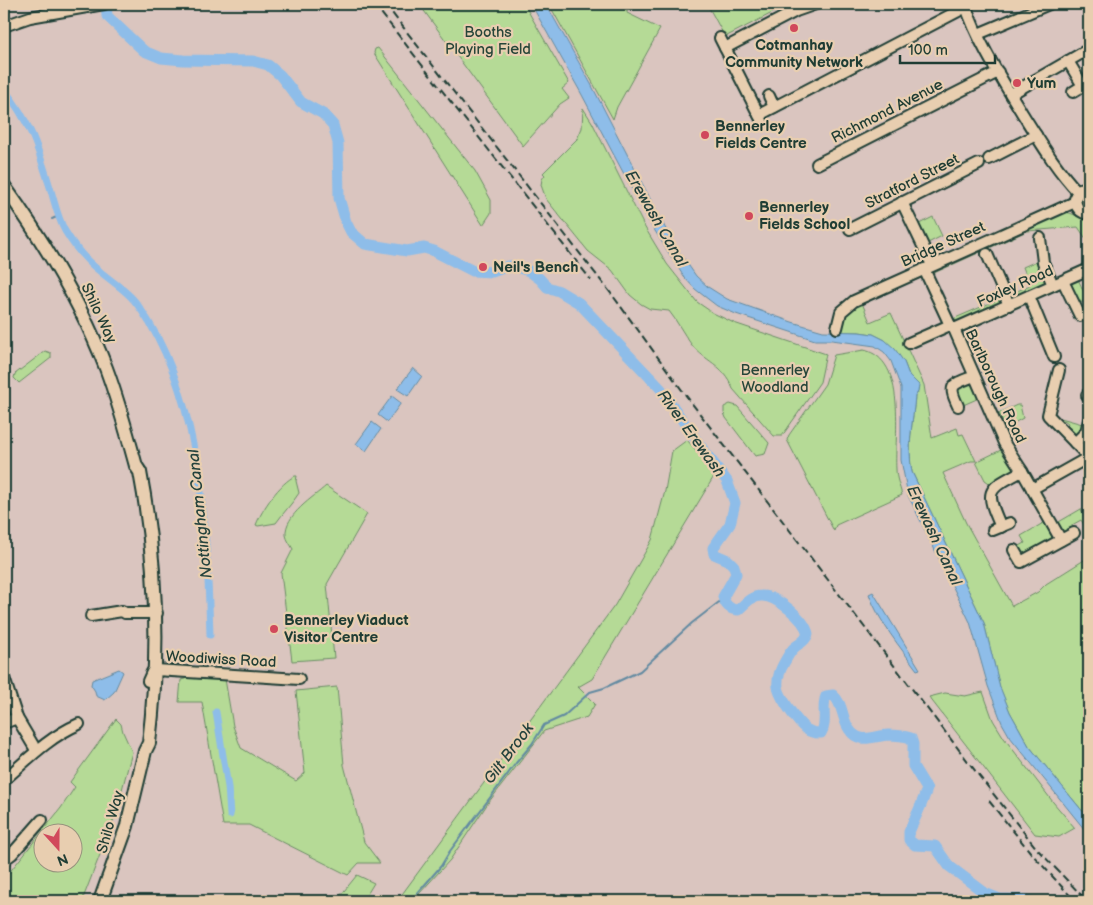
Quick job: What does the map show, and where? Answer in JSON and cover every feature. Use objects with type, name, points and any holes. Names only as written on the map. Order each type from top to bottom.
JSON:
[{"type":"main road","name":"Shilo Way","points":[[4,186],[42,242],[67,284],[87,324],[114,392],[136,466],[134,473],[144,536],[156,670],[149,743],[127,826],[100,901]]},
{"type":"main road","name":"Shilo Way","points":[[146,751],[143,742],[152,610]]},
{"type":"street","points":[[4,26],[30,17],[100,4]]},
{"type":"street","points":[[816,4],[722,43],[761,119],[774,107],[965,5],[998,72],[1036,135],[1077,197],[1078,208],[1088,214]]},
{"type":"street","points":[[978,34],[1049,4]]},
{"type":"street","points":[[1011,94],[1089,49]]},
{"type":"street","points":[[1068,61],[1086,84],[1073,92]]},
{"type":"street","name":"Richmond Avenue","points":[[817,164],[998,72]]},
{"type":"street","points":[[769,96],[774,107]]},
{"type":"street","points":[[989,159],[1036,135]]},
{"type":"street","name":"Stratford Street","points":[[855,224],[979,164]]},
{"type":"street","name":"Bridge Street","points":[[838,328],[840,312],[848,305],[1077,197],[1083,188],[1089,186]]},
{"type":"street","name":"Barlborough Road","points":[[902,202],[952,327],[1004,443],[1061,540]]},
{"type":"street","points":[[1040,238],[1043,262],[1053,285]]},
{"type":"street","points":[[987,254],[1009,305]]},
{"type":"street","name":"Foxley Road","points":[[909,343],[1009,305],[1089,269]]},
{"type":"street","points":[[1063,281],[1078,313],[1086,304]]},
{"type":"street","points":[[1028,296],[1051,353]]},
{"type":"street","points":[[1032,489],[1089,458],[1062,426],[1048,415],[1059,370]]},
{"type":"street","points":[[958,406],[952,393],[952,388],[956,384],[974,376]]},
{"type":"street","points":[[1075,443],[1086,432],[1089,420]]},
{"type":"street","points":[[1001,527],[991,505],[992,492],[998,484],[1022,471]]},
{"type":"street","points":[[1014,550],[1021,562],[1074,533]]},
{"type":"street","points":[[91,616],[122,611],[125,613],[152,610]]},
{"type":"street","name":"Woodiwiss Road","points":[[148,681],[152,672],[156,670],[299,679]]},
{"type":"street","points":[[4,678],[17,718],[36,750]]},
{"type":"street","points":[[4,723],[17,718]]},
{"type":"street","points":[[4,780],[36,750],[79,724]]},
{"type":"street","points":[[4,860],[12,854],[32,827]]},
{"type":"green space","name":"Booths Playing Field","points":[[419,4],[524,4],[569,83],[562,89],[569,98],[560,104],[523,146]]},
{"type":"green space","points":[[549,4],[627,4],[627,13],[660,29],[617,107],[613,119]]},
{"type":"green space","points":[[707,4],[790,4],[725,37]]},
{"type":"green space","points":[[378,48],[475,171],[491,200],[491,213],[483,225],[374,53],[375,49]]},
{"type":"green space","name":"Bennerley Woodland","points":[[583,108],[592,122],[644,226],[667,264],[697,302],[713,313],[734,323],[826,354],[820,382],[782,436],[774,436],[733,389],[729,380],[719,368],[696,350],[669,311],[650,309],[630,295],[612,270],[588,251],[546,199],[541,185],[545,175],[543,173],[577,139],[582,128]]},
{"type":"green space","points":[[1089,190],[1089,211],[1083,208],[1079,197],[1080,194]]},
{"type":"green space","points":[[1064,212],[1089,221],[1089,243],[1078,227],[1027,231],[934,273],[935,269]]},
{"type":"green space","points":[[933,217],[942,236],[928,243],[919,224]]},
{"type":"green space","points":[[1039,260],[1049,283],[1010,299],[1009,295],[1030,285],[1023,267]]},
{"type":"green space","points":[[1078,279],[1087,299],[1078,303],[1067,284]]},
{"type":"green space","points":[[1002,298],[1003,304],[956,323],[953,319]]},
{"type":"green space","points":[[862,303],[870,322],[891,313],[924,385],[932,438],[957,428],[959,435],[963,434],[976,461],[971,461],[943,473],[966,523],[1012,606],[1038,592],[1046,584],[1089,557],[1089,819],[1029,746],[1010,712],[1000,688],[984,623],[912,472],[911,434],[915,396],[918,392],[914,380],[909,375],[904,362],[885,340],[873,334],[840,332],[847,314]]},
{"type":"green space","points":[[864,350],[878,357],[887,368],[893,383],[897,419],[896,472],[902,495],[836,525],[834,531],[787,440],[825,384],[834,355]]},
{"type":"green space","points":[[45,351],[51,353],[51,358],[19,383],[14,378],[15,374]]},
{"type":"green space","points":[[971,380],[979,398],[961,406],[954,389]]},
{"type":"green space","points":[[730,404],[737,406],[769,443],[765,454],[755,456],[726,418],[724,407]]},
{"type":"green space","points":[[1020,405],[1023,418],[1005,428],[999,413]]},
{"type":"green space","points":[[1050,415],[1086,425],[1075,437],[1066,427],[1068,423],[1064,420],[1061,422]]},
{"type":"green space","points":[[687,440],[716,473],[592,679],[578,687],[595,704],[587,717],[544,731],[488,803],[450,860],[419,894],[416,901],[397,901],[615,605],[652,540],[665,491],[672,451]]},
{"type":"green space","points":[[1003,449],[1014,468],[992,485],[985,480],[976,462]]},
{"type":"green space","points":[[297,476],[296,481],[299,493],[276,523],[256,525],[272,497],[283,484]]},
{"type":"green space","points":[[326,486],[367,514],[327,584],[334,658],[292,661],[281,573],[293,549],[286,537],[287,528],[290,520],[301,507]]},
{"type":"green space","points":[[1081,509],[1089,527],[1086,528],[1081,520],[1072,525],[1073,528],[1063,532],[1057,523]]},
{"type":"green space","points":[[1045,522],[1054,537],[1052,540],[1024,555],[1018,547],[1025,543],[1021,536]]},
{"type":"green space","points":[[192,677],[225,679],[233,726],[241,748],[296,781],[305,773],[296,691],[337,687],[344,765],[364,842],[380,863],[359,863],[348,875],[249,825],[223,825],[202,702],[179,702],[181,680]]},
{"type":"green space","points":[[983,692],[993,720],[1004,738],[1075,828],[1059,837],[1035,834],[929,697],[945,693],[965,696]]},
{"type":"green space","points":[[116,719],[121,724],[132,752],[115,816],[82,901],[4,901],[4,879],[32,844],[32,872],[82,872],[82,822],[50,822],[75,787],[70,782]]},
{"type":"green space","points":[[357,875],[374,883],[363,901],[336,901]]},
{"type":"water","name":"Erewash Canal","points":[[531,4],[546,4],[591,84],[675,246],[696,276],[708,287],[727,299],[792,322],[823,331],[873,334],[885,340],[895,349],[904,362],[909,375],[919,385],[915,396],[911,434],[912,472],[984,623],[1000,687],[1010,712],[1029,746],[1089,819],[1089,835],[1010,737],[1002,723],[988,686],[970,622],[908,495],[901,460],[901,388],[891,361],[884,352],[875,346],[832,340],[815,340],[736,314],[717,306],[695,289],[684,277],[650,223]]},
{"type":"water","points":[[413,368],[422,376],[408,396],[397,389]]},
{"type":"water","points":[[392,396],[401,403],[387,422],[378,415]]},
{"type":"water","points":[[372,422],[381,429],[366,451],[356,444]]},
{"type":"water","points":[[873,592],[920,669],[917,670],[884,624],[869,594]]},
{"type":"water","points":[[119,669],[123,672],[114,692],[105,700],[96,696],[91,685],[92,680]]},
{"type":"waterway","name":"River Erewash","points":[[106,4],[107,16],[144,51],[161,58],[253,61],[268,65],[280,75],[301,102],[323,114],[333,125],[338,143],[339,198],[346,222],[351,232],[365,244],[407,251],[424,248],[434,251],[473,271],[492,272],[513,266],[529,271],[547,287],[559,291],[579,303],[661,389],[727,481],[735,503],[730,524],[713,548],[714,554],[728,560],[734,566],[736,574],[723,597],[727,605],[738,610],[754,597],[761,596],[774,599],[796,615],[806,628],[807,637],[790,653],[778,678],[781,697],[794,716],[808,731],[821,733],[824,725],[826,696],[833,695],[839,702],[849,729],[857,737],[867,738],[891,735],[911,738],[913,744],[913,766],[927,789],[909,832],[909,840],[915,845],[935,846],[949,866],[985,893],[1000,899],[1029,901]]},
{"type":"waterway","name":"Nottingham Canal","points":[[4,89],[32,134],[65,231],[88,261],[126,292],[136,303],[149,322],[167,357],[191,433],[198,474],[207,556],[210,635]]},
{"type":"waterway","points":[[52,219],[59,216]]},
{"type":"waterway","name":"Gilt Brook","points":[[412,901],[441,866],[450,851],[532,744],[544,725],[564,716],[590,692],[604,688],[640,671],[692,623],[723,599]]},
{"type":"waterway","name":"Nottingham Canal","points":[[216,712],[228,787],[230,815]]},
{"type":"railway","points":[[374,4],[591,280]]},
{"type":"railway","points":[[385,4],[613,296],[690,401],[980,777],[1037,849],[1087,901]]},
{"type":"railway","points":[[989,801],[1031,853],[1075,901]]},
{"type":"place","name":"Cotmanhay Community Network","points":[[794,28]]},
{"type":"place","name":"Yum","points":[[1017,83]]},
{"type":"place","name":"Bennerley Fields Centre","points":[[705,135]]},
{"type":"place","name":"Bennerley Fields School","points":[[749,216]]},
{"type":"place","name":"Neil's Bench","points":[[483,267]]},
{"type":"place","name":"Bennerley Viaduct Visitor Centre","points":[[274,629]]}]
